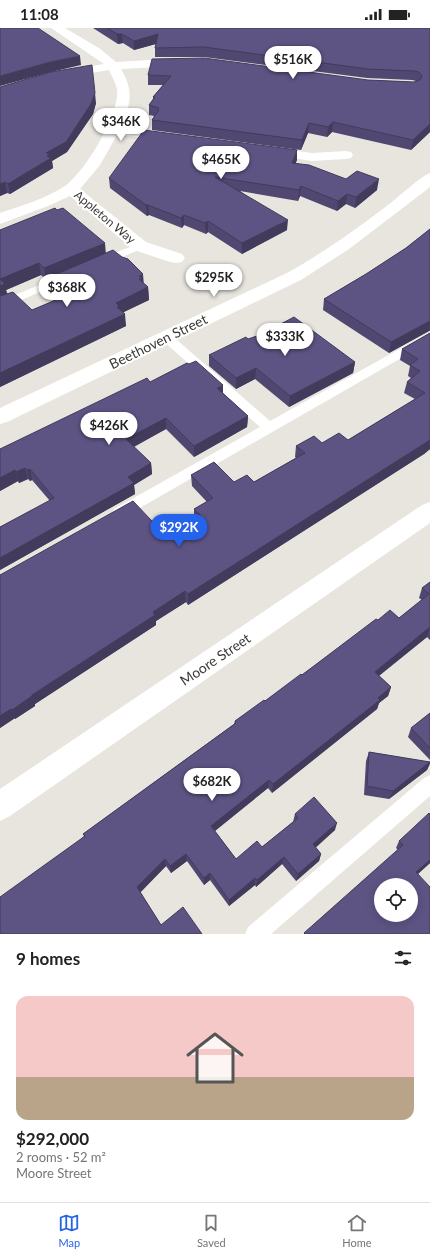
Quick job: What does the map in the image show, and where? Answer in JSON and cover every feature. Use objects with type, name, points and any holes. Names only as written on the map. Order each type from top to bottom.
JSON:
[{"type":"street","name":"Appleton Way","points":[[58,28],[97,53],[112,66],[124,92],[124,101],[113,130],[88,171],[71,189],[140,246],[176,258]]},
{"type":"street","points":[[49,77],[112,66],[156,62],[197,62]]},
{"type":"street","points":[[113,130],[186,140]]},
{"type":"street","points":[[257,149],[312,157],[346,155]]},
{"type":"street","name":"Beethoven Street","points":[[0,417],[295,276],[317,264],[349,243],[420,188],[430,178]]},
{"type":"street","points":[[0,219],[42,203],[71,189]]},
{"type":"street","name":"Moore Street","points":[[0,806],[430,511]]},
{"type":"lane","points":[[0,305],[140,246]]},
{"type":"lane","points":[[111,518],[430,336]]},
{"type":"lane","points":[[166,337],[270,428]]},
{"type":"lane","points":[[255,934],[430,784]]},
{"type":"building","points":[[0,28],[38,28],[80,56],[50,62],[0,76]]},
{"type":"building","points":[[107,28],[430,28],[430,124],[413,140],[333,122],[328,127],[309,123],[302,140],[152,120],[159,108],[149,105],[155,97],[153,97],[171,76],[148,75],[152,59],[204,58],[368,80],[414,82],[420,80],[422,76],[419,72],[414,71],[368,69],[204,47],[155,48],[158,34],[134,41]]},
{"type":"building","points":[[92,65],[95,93],[91,104],[66,142],[46,153],[50,154],[47,156],[51,158],[8,184],[5,182],[0,184],[0,87],[51,72]]},
{"type":"building","points":[[144,130],[297,150],[292,163],[309,165],[346,179],[357,171],[379,179],[356,197],[347,194],[338,201],[301,186],[299,190],[215,177],[288,220],[242,243],[208,221],[205,223],[184,215],[181,218],[146,205],[109,178]]},
{"type":"building","points":[[55,208],[57,210],[63,208],[105,243],[44,268],[39,263],[0,279],[0,230]]},
{"type":"building","points":[[430,229],[430,321],[391,342],[324,299],[406,248]]},
{"type":"building","points":[[113,250],[122,257],[128,259],[143,274],[139,276],[142,278],[139,279],[148,287],[116,303],[119,306],[117,307],[125,314],[0,373],[0,296],[13,292],[32,310],[70,294],[52,276]]},
{"type":"building","points":[[0,279],[5,284],[0,286]]},
{"type":"building","points":[[294,317],[355,362],[290,396],[256,368],[236,378],[209,355],[246,337],[248,339],[260,335]]},
{"type":"building","points":[[430,333],[430,440],[188,594],[185,591],[153,612],[155,615],[32,695],[12,710],[11,709],[0,716],[0,575],[133,501],[167,537],[201,516],[194,509],[213,498],[191,475],[214,462],[234,482],[247,475],[254,482],[305,453],[296,446],[314,436],[322,443],[339,433],[348,440],[425,393],[407,382],[420,371],[410,365],[418,359],[402,349]]},
{"type":"building","points":[[196,361],[223,385],[217,388],[248,416],[194,446],[166,418],[126,439],[151,463],[128,477],[134,483],[0,558],[0,527],[54,498],[30,469],[27,470],[25,468],[16,472],[15,470],[0,478],[0,449],[147,378],[150,382],[187,363],[189,364]]},
{"type":"building","points":[[430,582],[430,627],[375,672],[391,687],[378,698],[380,700],[273,784],[269,780],[211,826],[236,859],[257,841],[262,847],[298,818],[295,814],[314,797],[337,823],[313,844],[321,854],[298,874],[284,857],[257,880],[255,878],[229,900],[210,873],[204,878],[186,854],[170,866],[165,859],[137,887],[161,925],[183,907],[202,934],[0,934],[0,897],[85,836],[83,834],[236,723],[235,721],[301,674],[302,675],[376,619],[378,620],[390,610],[399,618],[429,594],[422,588]]},
{"type":"building","points":[[430,713],[430,748],[411,728]]},
{"type":"building","points":[[369,752],[430,762],[393,791],[367,786]]},
{"type":"building","points":[[429,813],[430,860],[416,872],[430,887],[430,934],[304,933],[403,845],[399,841]]}]
